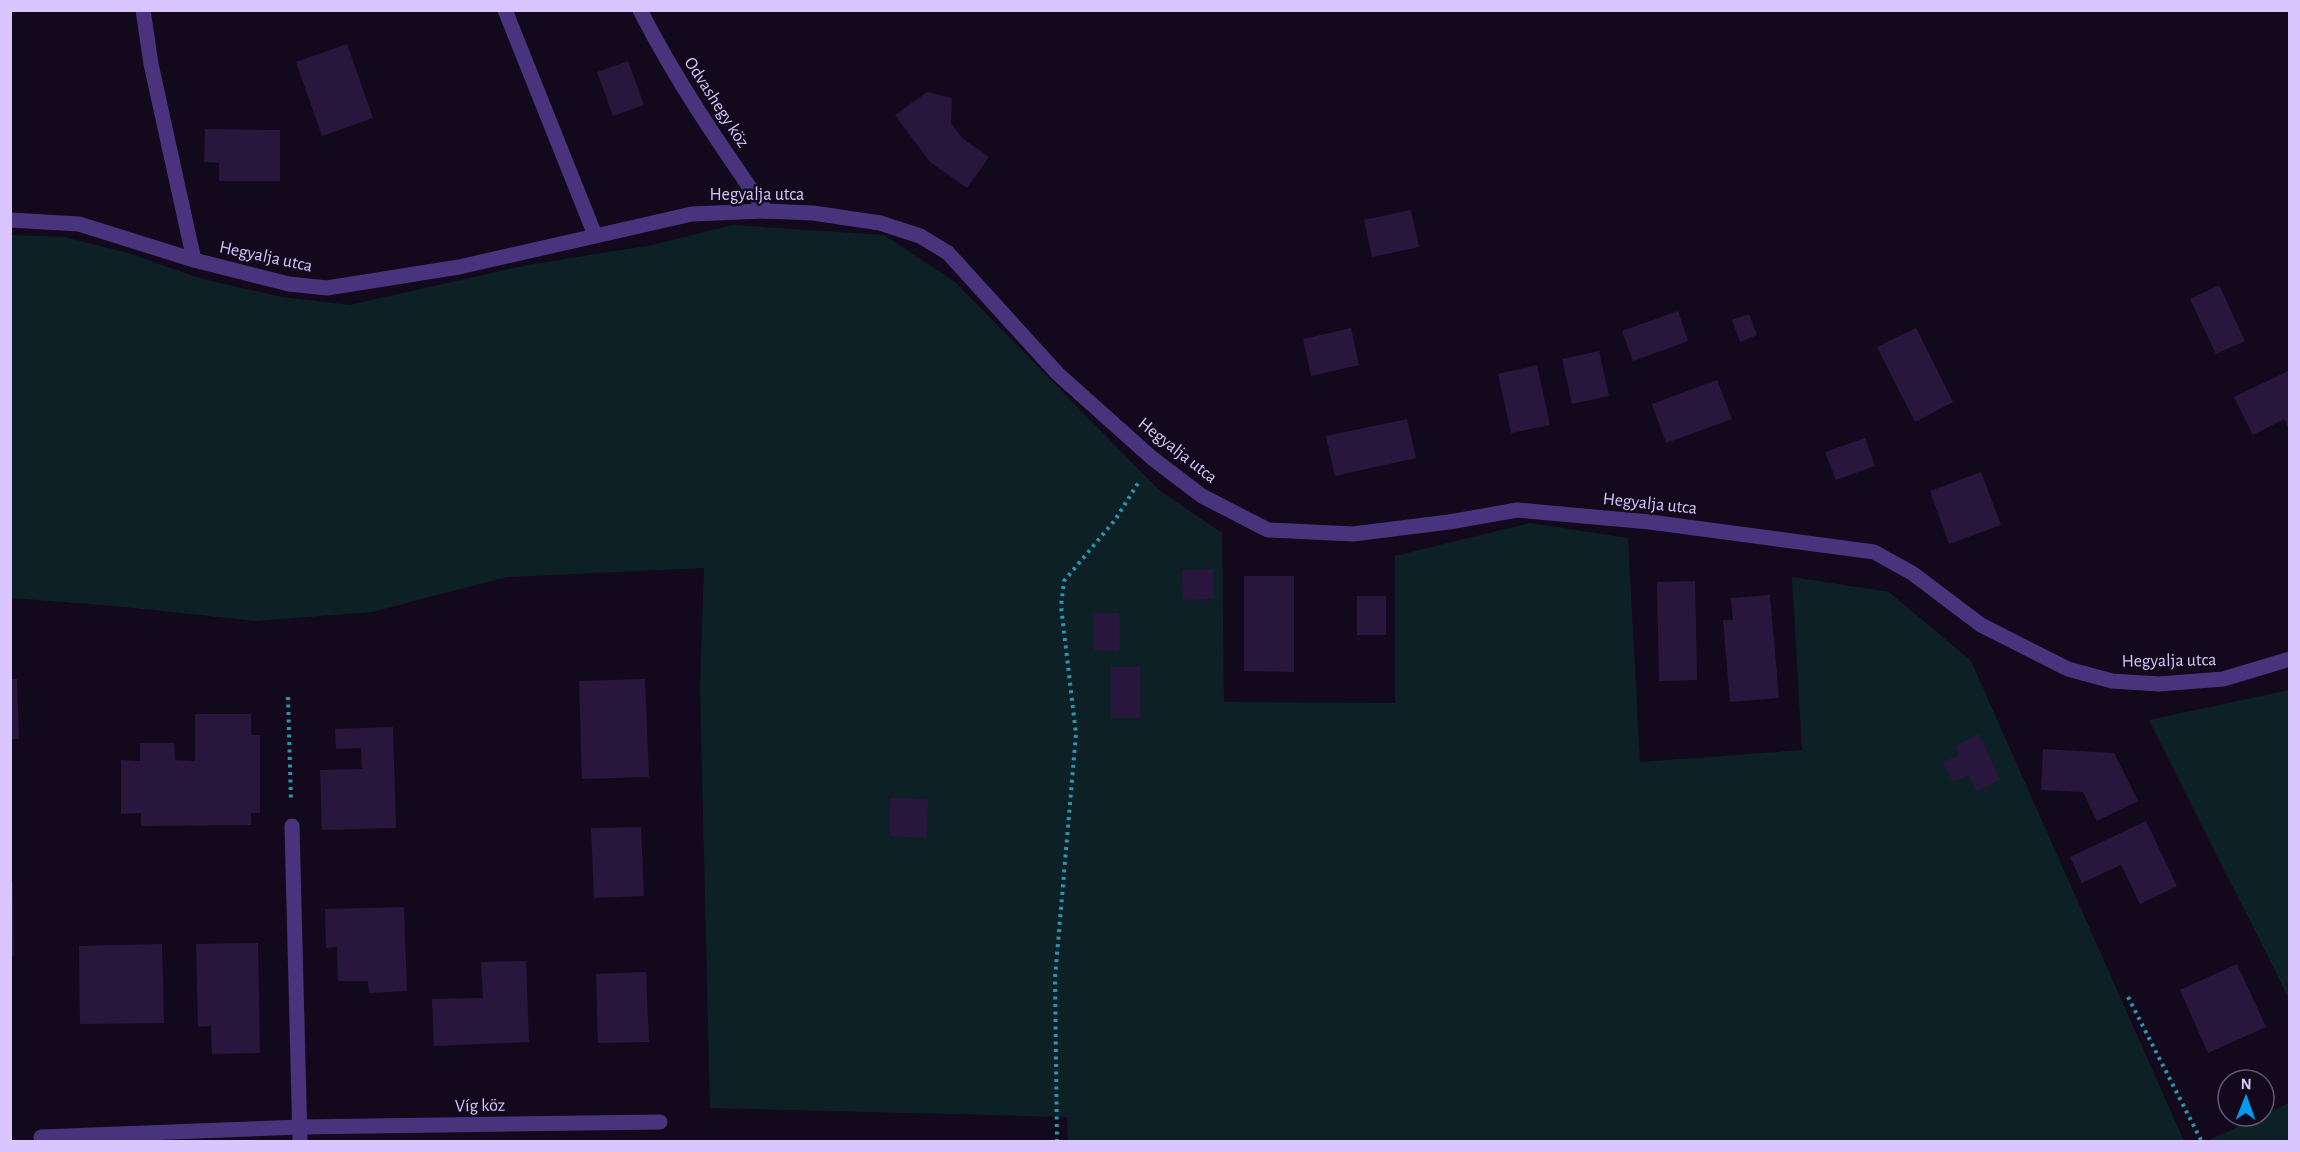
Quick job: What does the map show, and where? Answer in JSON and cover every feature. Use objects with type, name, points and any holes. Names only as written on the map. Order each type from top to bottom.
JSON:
[{"type":"street","name":"Hegyalja utca","points":[[143,10],[152,64],[194,260]]},
{"type":"street","points":[[505,10],[595,235]]},
{"type":"street","name":"Odvashegy köz","points":[[640,10],[662,52],[721,146],[766,211]]},
{"type":"street","name":"Hegyalja utca","points":[[10,220],[79,224],[194,260],[289,284],[327,288],[459,267],[692,214],[766,211],[813,213],[880,223],[920,236],[948,253],[1059,374],[1152,458],[1202,496],[1268,530],[1353,534],[1449,522],[1517,510],[1650,522],[1874,552],[1912,573],[1981,625],[2068,669],[2112,681],[2159,684],[2223,679],[2289,659]]},
{"type":"street","points":[[292,826],[300,1134]]},
{"type":"street","name":"Víg köz","points":[[41,1137],[300,1134],[660,1122]]},
{"type":"path","points":[[1057,1142],[1055,978],[1076,735],[1061,606],[1064,581],[1115,520],[1152,458]]},
{"type":"path","points":[[288,697],[292,826]]},
{"type":"path","points":[[2128,997],[2202,1142]]},
{"type":"shaded area","points":[[732,225],[884,235],[955,282],[1159,490],[1222,533],[1224,702],[1395,703],[1395,556],[1530,523],[1628,538],[1640,762],[1802,750],[1792,577],[1889,592],[1971,661],[2184,1141],[1068,1142],[1067,1117],[710,1108],[700,687],[704,568],[507,577],[372,612],[256,621],[11,598],[11,235],[64,237],[128,253],[202,279],[282,297],[350,305],[527,265],[653,245]]},
{"type":"shaded area","points":[[2290,690],[2289,999],[2149,720]]},
{"type":"shaded area","points":[[2289,1103],[2289,1141],[2207,1141],[2235,1128],[2276,1128],[2276,1109]]},
{"type":"building","points":[[347,44],[373,118],[322,136],[296,62]]},
{"type":"building","points":[[628,61],[644,105],[613,116],[597,72]]},
{"type":"building","points":[[927,92],[952,98],[951,123],[962,138],[989,157],[967,188],[930,162],[895,115]]},
{"type":"building","points":[[205,129],[280,130],[280,181],[219,181],[219,163],[204,162]]},
{"type":"building","points":[[1411,210],[1419,247],[1372,257],[1364,220]]},
{"type":"building","points":[[2219,285],[2245,341],[2216,354],[2190,299]]},
{"type":"building","points":[[1678,311],[1688,341],[1633,361],[1622,331]]},
{"type":"building","points":[[1749,314],[1757,335],[1740,342],[1732,320]]},
{"type":"building","points":[[1351,328],[1359,365],[1311,376],[1303,339]]},
{"type":"building","points":[[1916,328],[1953,402],[1915,422],[1877,347]]},
{"type":"building","points":[[1599,351],[1609,396],[1572,404],[1562,359]]},
{"type":"building","points":[[1537,365],[1550,425],[1511,433],[1498,374]]},
{"type":"building","points":[[2290,370],[2290,430],[2284,419],[2253,435],[2234,397]]},
{"type":"building","points":[[1717,380],[1732,419],[1666,443],[1652,404]]},
{"type":"building","points":[[1407,419],[1416,458],[1335,476],[1326,436]]},
{"type":"building","points":[[1865,438],[1875,466],[1836,480],[1825,452]]},
{"type":"building","points":[[1981,472],[2001,525],[1949,544],[1930,491]]},
{"type":"building","points":[[1213,569],[1214,599],[1183,600],[1182,570]]},
{"type":"building","points":[[1244,576],[1294,576],[1294,672],[1244,671]]},
{"type":"building","points":[[1695,581],[1697,680],[1659,681],[1657,582]]},
{"type":"building","points":[[1770,595],[1779,698],[1730,702],[1723,620],[1733,620],[1731,598]]},
{"type":"building","points":[[1357,596],[1386,596],[1386,635],[1357,635]]},
{"type":"building","points":[[1093,613],[1119,613],[1119,651],[1094,650]]},
{"type":"building","points":[[1111,667],[1140,667],[1141,718],[1111,718]]},
{"type":"building","points":[[10,679],[17,679],[19,739],[10,739]]},
{"type":"building","points":[[645,679],[649,777],[582,779],[579,681]]},
{"type":"building","points":[[195,714],[251,714],[251,735],[260,735],[260,813],[251,813],[251,825],[141,826],[141,813],[121,814],[121,760],[140,761],[140,743],[174,743],[175,760],[195,761]]},
{"type":"building","points":[[393,727],[396,828],[322,830],[320,770],[362,769],[361,748],[336,749],[335,729]]},
{"type":"building","points":[[1979,734],[2000,780],[1976,791],[1969,775],[1953,782],[1943,762],[1959,755],[1955,746]]},
{"type":"building","points":[[2043,749],[2114,753],[2138,801],[2097,821],[2083,792],[2041,790]]},
{"type":"building","points":[[890,798],[928,799],[927,838],[889,836]]},
{"type":"building","points":[[2146,821],[2177,886],[2140,904],[2121,865],[2082,883],[2070,857]]},
{"type":"building","points":[[641,827],[644,896],[594,898],[591,828]]},
{"type":"building","points":[[10,883],[13,883],[14,956],[10,957]]},
{"type":"building","points":[[404,907],[407,991],[369,993],[368,981],[338,981],[337,947],[326,948],[325,909]]},
{"type":"building","points":[[258,943],[260,1053],[212,1054],[211,1026],[198,1027],[196,944]]},
{"type":"building","points":[[162,944],[164,1023],[80,1024],[79,946]]},
{"type":"building","points":[[526,961],[529,1042],[434,1046],[432,999],[483,998],[481,962]]},
{"type":"building","points":[[2237,964],[2266,1027],[2208,1053],[2180,990]]},
{"type":"building","points":[[646,972],[649,1042],[598,1043],[596,974]]}]
